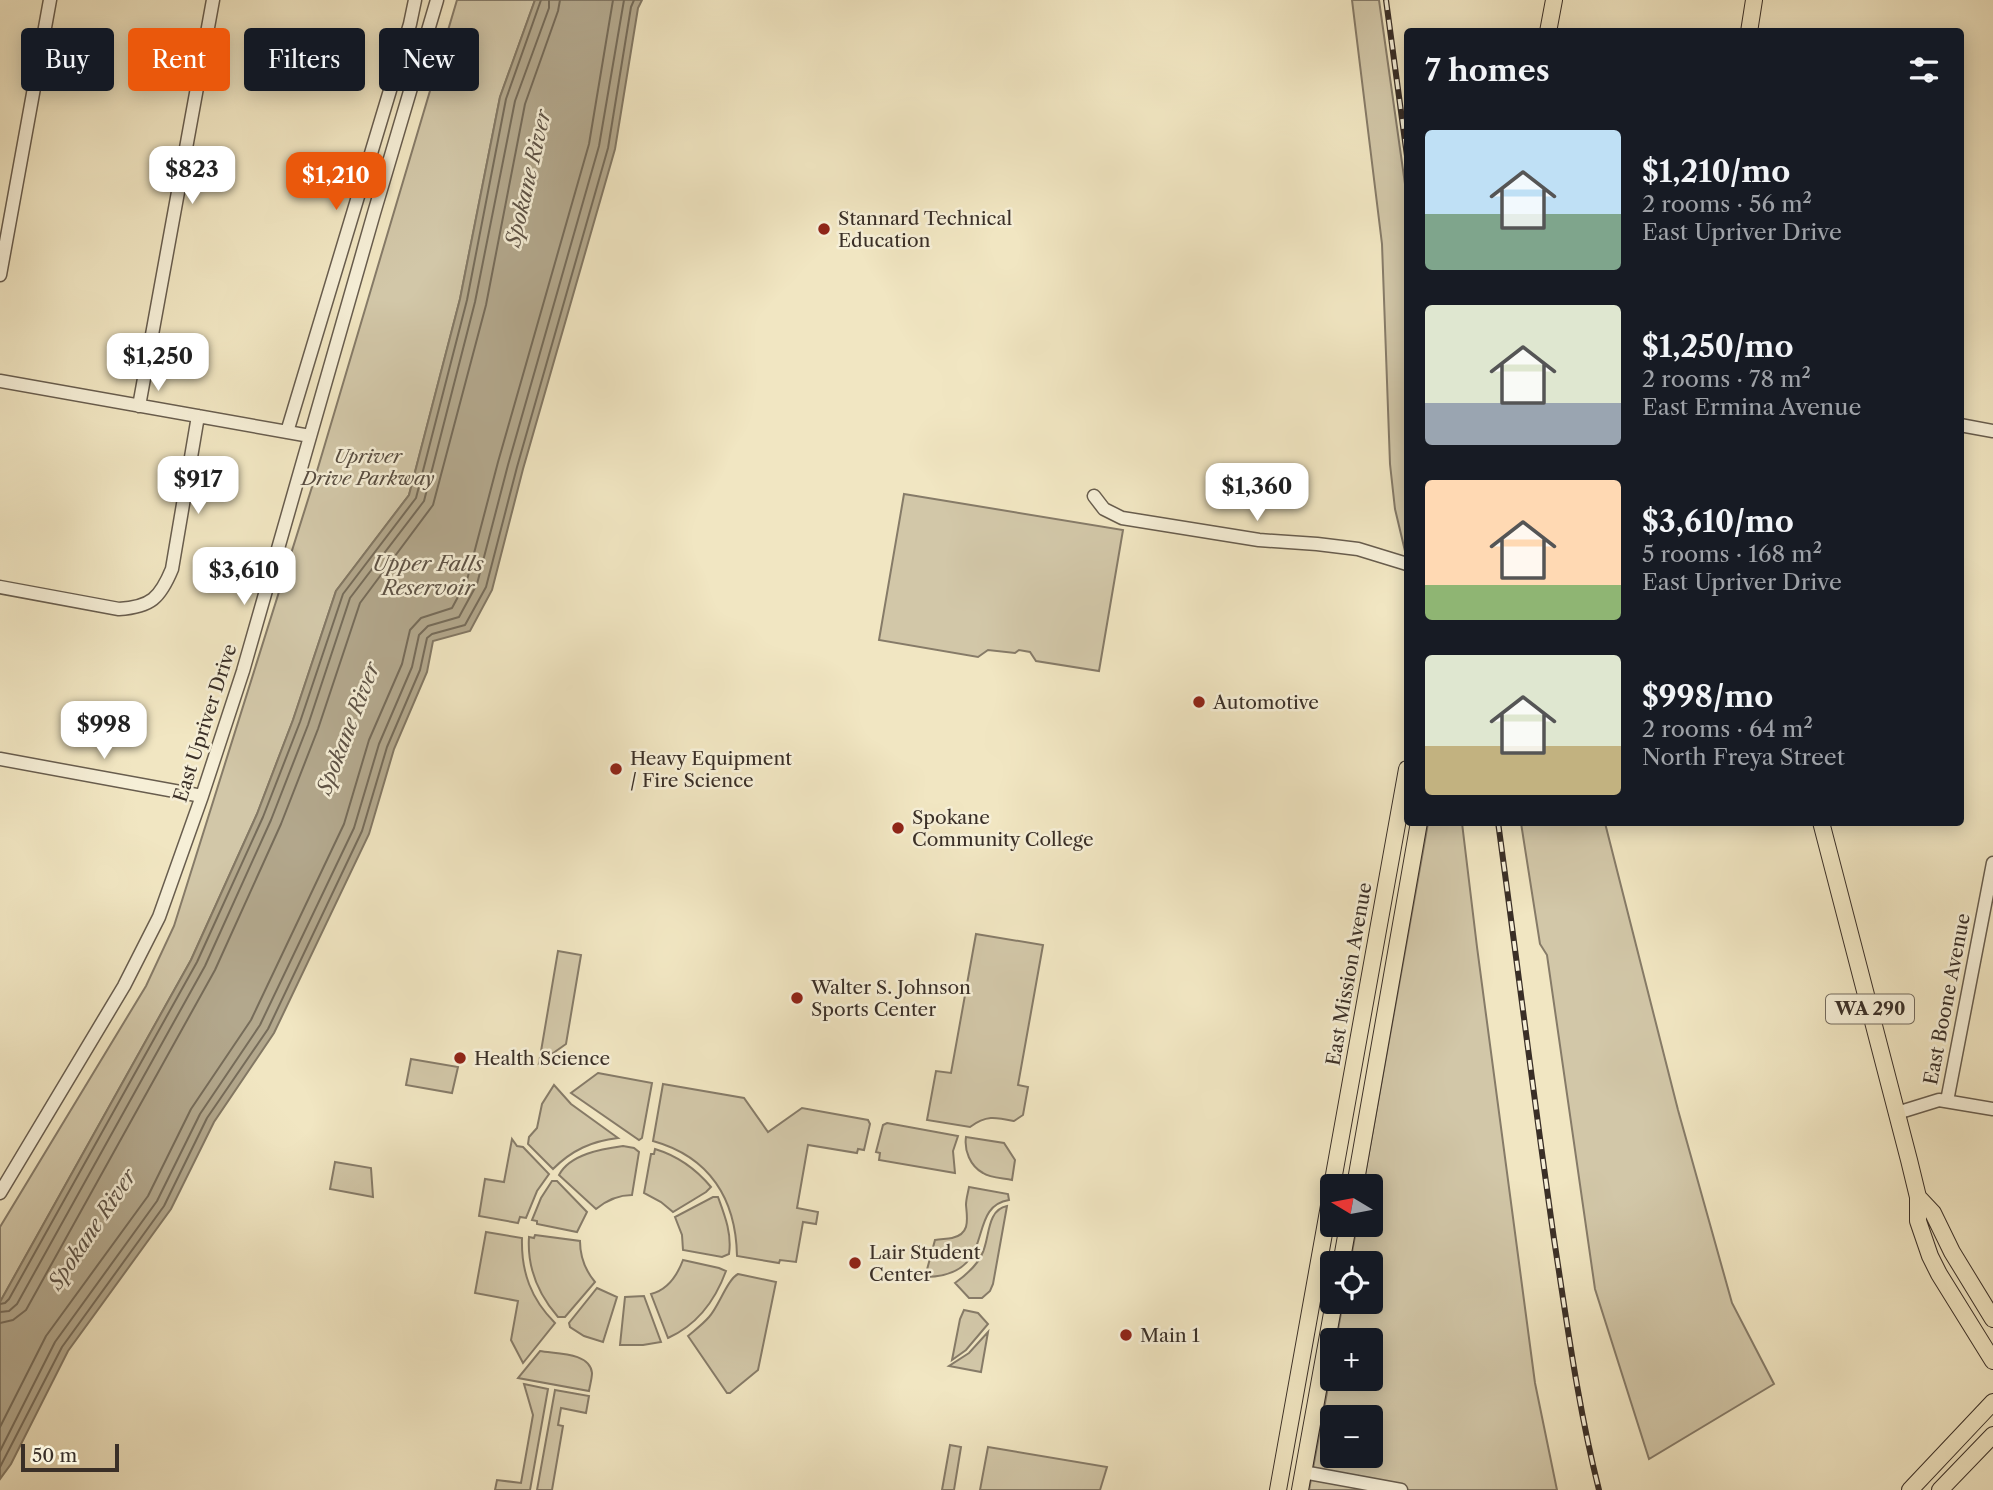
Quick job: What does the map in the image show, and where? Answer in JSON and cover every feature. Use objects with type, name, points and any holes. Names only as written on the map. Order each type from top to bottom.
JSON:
[{"type":"main road","points":[[1549,28],[1554,0]]},
{"type":"main road","points":[[1750,28],[1754,0]]},
{"type":"main road","name":"East Mission Avenue","points":[[1335,1174],[1404,786]]},
{"type":"main road","points":[[1357,1174],[1418,826]]},
{"type":"main road","name":"WA 290","points":[[1822,826],[1918,1196],[1917,1221],[1938,1274],[1993,1361]]},
{"type":"main road","name":"WA 290","points":[[1918,1196],[1933,1213],[1952,1252],[1993,1319]]},
{"type":"main road","name":"East Mission Avenue","points":[[1278,1490],[1323,1237]]},
{"type":"main road","points":[[1300,1490],[1332,1314]]},
{"type":"main road","points":[[1910,1490],[1924,1482],[1993,1402]]},
{"type":"main road","points":[[1940,1490],[1993,1435]]},
{"type":"street","points":[[0,275],[50,0]]},
{"type":"street","points":[[139,406],[213,0]]},
{"type":"street","points":[[286,432],[415,0]]},
{"type":"street","name":"East Upriver Drive","points":[[429,28],[437,0]]},
{"type":"street","points":[[410,24],[422,28]]},
{"type":"street","name":"East Upriver Drive","points":[[0,1193],[124,986],[159,917],[243,671],[410,91]]},
{"type":"street","points":[[0,381],[310,436]]},
{"type":"street","points":[[0,587],[119,608],[139,608],[155,598],[172,569],[198,416]]},
{"type":"street","points":[[1964,426],[1993,431]]},
{"type":"street","points":[[1094,496],[1104,509],[1122,518],[1259,540],[1358,549],[1404,563]]},
{"type":"street","points":[[0,759],[202,796]]},
{"type":"street","name":"East Boone Avenue","points":[[1947,1101],[1993,863]]},
{"type":"street","points":[[1897,1113],[1936,1101],[1993,1109]]},
{"type":"street","points":[[1303,1472],[1401,1490]]},
{"type":"green space","name":"Upriver Drive Parkway","points":[[457,0],[535,0],[500,97],[460,299],[409,495],[336,591],[293,720],[257,814],[191,960],[0,1302],[0,1227],[146,986],[174,926],[317,471],[430,91],[479,91],[479,28],[449,28]]},
{"type":"green space","points":[[1352,0],[1379,0],[1404,177],[1404,547],[1395,509],[1390,464],[1382,244]]},
{"type":"green space","points":[[904,494],[1123,530],[1099,671],[1036,661],[1030,652],[1019,650],[1015,653],[988,650],[978,657],[879,640]]},
{"type":"green space","points":[[1427,826],[1462,826],[1535,1383],[1557,1490],[1309,1490],[1320,1430],[1320,1468],[1383,1468],[1383,1405],[1325,1405],[1327,1391],[1383,1391],[1383,1328],[1338,1328],[1341,1314],[1383,1314],[1383,1251],[1352,1251],[1355,1237],[1383,1237],[1383,1174],[1365,1174]]},
{"type":"green space","points":[[1521,826],[1606,826],[1678,1110],[1732,1303],[1774,1384],[1649,1459],[1595,1289],[1547,955],[1540,944]]},
{"type":"green space","points":[[976,934],[1043,945],[1018,1085],[1028,1087],[1023,1115],[1014,1121],[986,1119],[970,1127],[927,1120],[936,1071],[951,1073]]},
{"type":"green space","points":[[558,951],[581,955],[566,1044],[539,1063]]},
{"type":"green space","points":[[411,1059],[458,1067],[452,1093],[406,1085]]},
{"type":"green space","points":[[598,1073],[652,1083],[642,1138],[639,1140],[571,1093]]},
{"type":"green space","points":[[663,1084],[744,1098],[768,1132],[802,1108],[868,1120],[870,1124],[864,1150],[858,1149],[857,1153],[808,1145],[797,1208],[818,1212],[816,1224],[803,1222],[796,1262],[780,1260],[779,1263],[737,1256],[731,1216],[716,1183],[690,1158],[653,1141]]},
{"type":"green space","points":[[554,1085],[571,1104],[618,1138],[583,1148],[553,1169],[528,1144],[529,1137],[537,1128],[542,1104]]},
{"type":"green space","points":[[887,1123],[958,1136],[953,1151],[955,1173],[879,1160],[880,1153],[876,1152],[883,1125]]},
{"type":"green space","points":[[966,1137],[1004,1143],[1015,1160],[1012,1180],[989,1176],[978,1170],[969,1157]]},
{"type":"green space","points":[[512,1139],[549,1174],[537,1191],[526,1218],[520,1217],[518,1223],[479,1216],[485,1179],[504,1182]]},
{"type":"green space","points":[[623,1146],[639,1152],[632,1195],[613,1199],[596,1209],[559,1175],[579,1157]]},
{"type":"green space","points":[[655,1149],[686,1164],[711,1187],[673,1212],[644,1193],[651,1154],[654,1154]]},
{"type":"green space","points":[[335,1162],[371,1168],[373,1197],[330,1189]]},
{"type":"green space","points":[[552,1181],[557,1181],[587,1212],[577,1232],[537,1224],[537,1221],[532,1220]]},
{"type":"green space","points":[[969,1187],[1008,1194],[1009,1200],[996,1205],[987,1215],[973,1254],[963,1266],[948,1274],[925,1277],[935,1240],[958,1236],[965,1229]]},
{"type":"green space","points":[[713,1197],[718,1197],[729,1232],[729,1254],[722,1257],[683,1250],[682,1235],[675,1217]]},
{"type":"green space","points":[[1007,1206],[993,1284],[982,1298],[969,1298],[955,1283],[980,1258],[995,1213]]},
{"type":"green space","points":[[486,1232],[522,1238],[523,1262],[529,1284],[555,1323],[523,1363],[511,1340],[518,1301],[475,1293]]},
{"type":"green space","points":[[535,1235],[580,1241],[584,1263],[595,1282],[565,1317],[558,1317],[535,1280],[529,1237],[534,1238]]},
{"type":"green space","points":[[683,1260],[726,1271],[704,1311],[688,1326],[668,1338],[651,1294],[671,1282]]},
{"type":"green space","points":[[738,1274],[776,1282],[758,1370],[727,1393],[688,1336],[709,1317],[730,1282]]},
{"type":"green space","points":[[597,1288],[617,1297],[603,1342],[584,1336],[570,1327],[569,1323]]},
{"type":"green space","points":[[644,1296],[661,1342],[620,1345],[625,1297]]},
{"type":"green space","points":[[964,1310],[978,1313],[988,1324],[966,1350],[952,1360],[960,1319]]},
{"type":"green space","points":[[988,1332],[981,1372],[949,1366],[969,1353]]},
{"type":"green space","points":[[540,1351],[571,1355],[585,1361],[592,1373],[589,1391],[518,1378]]},
{"type":"green space","points":[[524,1384],[548,1389],[530,1490],[495,1490],[497,1480],[521,1483],[533,1415]]},
{"type":"green space","points":[[555,1390],[589,1396],[586,1413],[561,1408],[558,1425],[563,1426],[552,1490],[537,1490]]},
{"type":"green space","points":[[950,1445],[961,1447],[954,1490],[942,1490]]},
{"type":"green space","points":[[988,1447],[1107,1467],[1100,1490],[980,1490]]},
{"type":"water","name":"Upper Falls Reservoir","points":[[535,0],[642,0],[638,8],[615,149],[523,469],[492,590],[470,631],[433,641],[427,672],[394,749],[369,834],[274,1033],[214,1122],[171,1209],[68,1351],[11,1464],[0,1479],[0,1302],[191,960],[257,814],[293,720],[336,591],[409,495],[460,299],[500,97]]},
{"type":"railway","points":[[1386,0],[1404,134]]},
{"type":"railway","points":[[1499,826],[1568,1333],[1599,1490]]},
{"type":"place","name":"Stannard Technical Education","points":[[824,229]]},
{"type":"place","name":"Automotive","points":[[1199,702]]},
{"type":"place","name":"Heavy Equipment / Fire Science","points":[[616,769]]},
{"type":"place","name":"Spokane Community College","points":[[898,828]]},
{"type":"place","name":"Walter S. Johnson Sports Center","points":[[797,998]]},
{"type":"place","name":"Health Science","points":[[460,1058]]},
{"type":"place","name":"Lair Student Center","points":[[855,1263]]},
{"type":"place","name":"Main 1","points":[[1126,1335]]},
{"type":"water label","name":"Spokane River","points":[[528,178]]},
{"type":"water label","name":"Spokane River","points":[[348,728]]},
{"type":"water label","name":"Spokane River","points":[[92,1229]]}]
